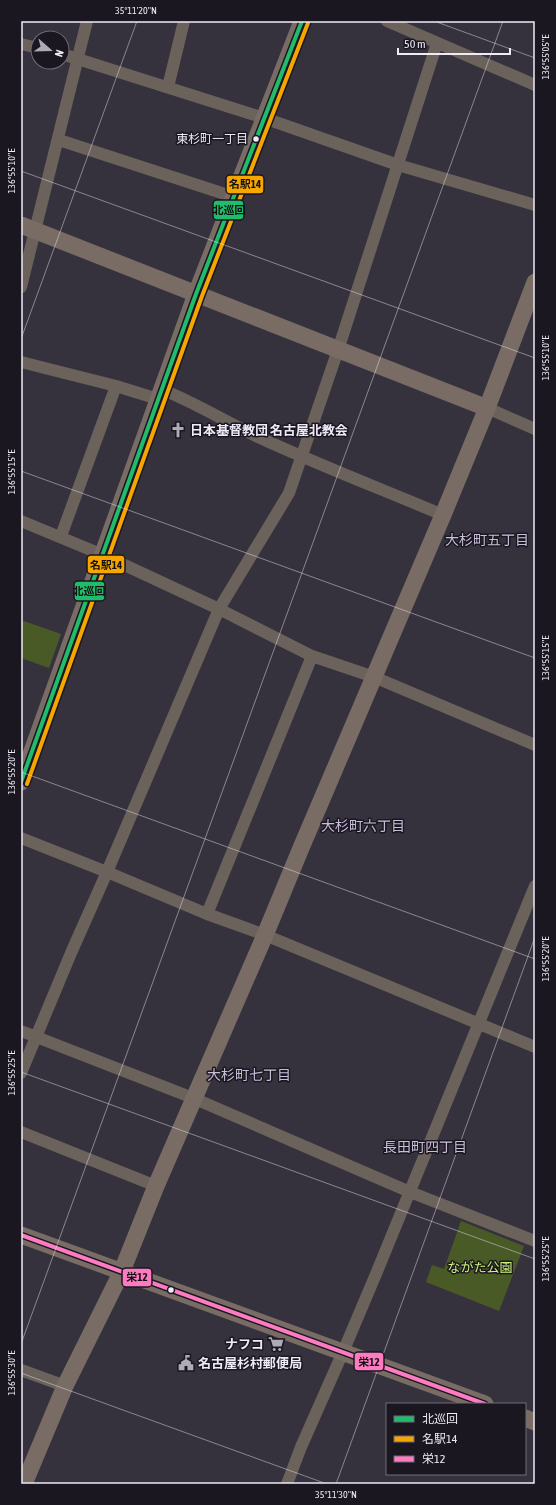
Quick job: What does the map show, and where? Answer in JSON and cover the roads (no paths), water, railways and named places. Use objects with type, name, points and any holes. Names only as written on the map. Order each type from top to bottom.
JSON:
[{"type":"street","points":[[21,287],[28,228],[58,140],[87,21]]},
{"type":"street","points":[[168,87],[184,21]]},
{"type":"street","points":[[21,782],[196,294],[302,21]]},
{"type":"street","points":[[388,21],[437,44],[535,85]]},
{"type":"street","points":[[21,1073],[219,609],[289,493],[338,350],[437,44]]},
{"type":"street","points":[[70,56],[264,118],[398,165],[535,205]]},
{"type":"street","points":[[58,140],[234,197]]},
{"type":"street","points":[[28,228],[486,408],[535,429]]},
{"type":"street","points":[[24,1484],[65,1386],[122,1272],[156,1186],[265,935],[443,515],[535,282]]},
{"type":"street","points":[[21,362],[116,386],[179,396],[256,436],[302,457],[443,515]]},
{"type":"street","points":[[61,536],[116,386]]},
{"type":"street","points":[[21,521],[61,536],[103,555],[219,609],[312,656],[374,677],[535,745]]},
{"type":"street","points":[[206,914],[312,656]]},
{"type":"street","points":[[21,838],[107,872],[206,914],[265,935],[535,1047]]},
{"type":"street","points":[[287,1484],[301,1447],[343,1352],[410,1192],[535,886]]},
{"type":"street","points":[[21,1031],[194,1098],[410,1192],[535,1241]]},
{"type":"street","points":[[21,1132],[156,1186]]},
{"type":"street","points":[[21,1235],[482,1403]]},
{"type":"street","points":[[21,1370],[65,1386]]},
{"type":"place","name":"東杉町一丁目","points":[[256,139]]},
{"type":"place","name":"日本基督教団 名古屋北教会","points":[[178,430]]},
{"type":"place","name":"ナフコ","points":[[276,1344]]},
{"type":"place","name":"名古屋杉村郵便局","points":[[186,1363]]},
{"type":"district","name":"大杉町五丁目","points":[[487,540]]},
{"type":"district","name":"大杉町六丁目","points":[[363,826]]},
{"type":"district","name":"大杉町七丁目","points":[[249,1075]]},
{"type":"district","name":"長田町四丁目","points":[[425,1147]]},
{"type":"park label","name":"ながた公園","points":[[480,1267]]}]
